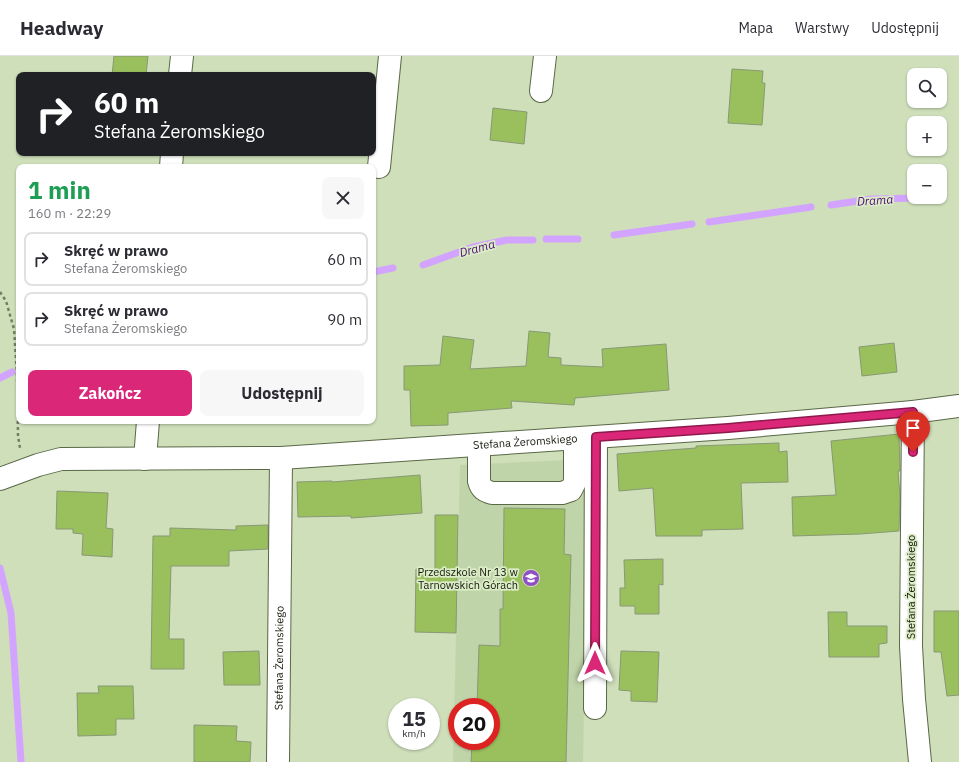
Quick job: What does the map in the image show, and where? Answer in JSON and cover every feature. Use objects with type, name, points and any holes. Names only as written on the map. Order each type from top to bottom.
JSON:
[{"type":"street","points":[[180,72],[182,56]]},
{"type":"street","points":[[379,167],[390,56]]},
{"type":"street","points":[[541,91],[545,56]]},
{"type":"street","name":"Stefana Żeromskiego","points":[[0,479],[38,465],[61,459],[280,458],[728,428],[913,412],[959,406]]},
{"type":"street","name":"Stefana Żeromskiego","points":[[913,412],[911,646],[920,762]]},
{"type":"street","points":[[145,458],[148,424]]},
{"type":"street","points":[[479,445],[479,481],[481,487],[485,491],[492,493],[562,493],[571,490],[575,482],[585,438]]},
{"type":"street","points":[[585,438],[595,708]]},
{"type":"street","name":"Stefana Żeromskiego","points":[[278,762],[280,458]]},
{"type":"path","points":[[0,292],[6,301],[14,329],[16,359]]},
{"type":"path","points":[[18,424],[20,448],[27,469]]},
{"type":"shaded area","points":[[589,459],[583,762],[453,762],[453,750],[500,750],[500,698],[455,698],[460,465]]},
{"type":"building","points":[[114,56],[148,56],[146,72],[112,72]]},
{"type":"building","points":[[732,69],[763,71],[762,83],[765,83],[762,125],[728,123]]},
{"type":"building","points":[[493,108],[527,112],[524,144],[490,140]]},
{"type":"building","points":[[529,331],[550,333],[548,357],[561,358],[561,365],[603,367],[602,349],[666,344],[669,390],[575,398],[574,405],[511,401],[512,408],[448,413],[448,425],[411,426],[410,390],[404,390],[404,366],[440,365],[443,336],[474,340],[470,369],[526,366]]},
{"type":"building","points":[[894,343],[897,372],[862,376],[859,347]]},
{"type":"building","points":[[899,434],[899,531],[793,536],[792,497],[836,495],[831,441]]},
{"type":"building","points":[[779,443],[779,452],[787,451],[788,482],[741,483],[743,529],[702,530],[702,536],[656,536],[653,488],[619,491],[617,454],[696,448],[696,446]]},
{"type":"building","points":[[420,475],[422,513],[351,518],[351,516],[298,517],[297,482],[332,482]]},
{"type":"building","points":[[57,491],[108,493],[106,528],[113,529],[112,557],[82,555],[83,534],[73,533],[73,529],[56,529]]},
{"type":"building","points":[[504,508],[565,509],[564,554],[571,555],[566,762],[471,762],[472,750],[500,750],[500,698],[477,698],[479,645],[500,646],[500,609],[503,609]]},
{"type":"building","points":[[435,515],[458,515],[456,633],[415,632],[416,569],[435,570]]},
{"type":"building","points":[[268,525],[268,549],[229,551],[229,566],[171,566],[169,639],[184,639],[184,669],[151,669],[153,536],[170,536],[170,528],[236,530],[236,526]]},
{"type":"building","points":[[663,559],[663,585],[659,584],[659,614],[635,614],[635,606],[620,606],[620,588],[625,588],[624,560]]},
{"type":"building","points":[[934,611],[959,611],[959,695],[947,696],[941,652],[934,652]]},
{"type":"building","points":[[828,612],[847,612],[847,626],[887,626],[887,643],[879,644],[879,657],[829,657]]},
{"type":"building","points":[[259,651],[260,685],[224,685],[223,652]]},
{"type":"building","points":[[621,651],[659,652],[657,702],[631,701],[631,691],[619,690]]},
{"type":"building","points":[[98,686],[133,686],[134,719],[116,719],[116,735],[78,736],[77,693],[99,693]]},
{"type":"building","points":[[194,725],[237,726],[236,741],[251,742],[250,762],[194,762]]},
{"type":"waterway","name":"Drama","points":[[831,205],[871,199],[907,198]]},
{"type":"waterway","name":"Drama","points":[[709,222],[811,207]]},
{"type":"waterway","name":"Drama","points":[[614,235],[692,224]]},
{"type":"waterway","name":"Drama","points":[[546,239],[578,239]]},
{"type":"waterway","name":"Drama","points":[[423,265],[473,247],[507,240],[533,240]]},
{"type":"waterway","name":"Drama","points":[[376,271],[393,268]]},
{"type":"waterway","name":"Drama","points":[[0,378],[12,372]]},
{"type":"waterway","points":[[0,568],[11,613],[21,762]]},
{"type":"place","name":"Przedszkole Nr 13 w Tarnowskich Górach","points":[[531,578]]},
{"type":"route","points":[[595,663],[596,437],[728,428],[913,412],[913,452]]}]
